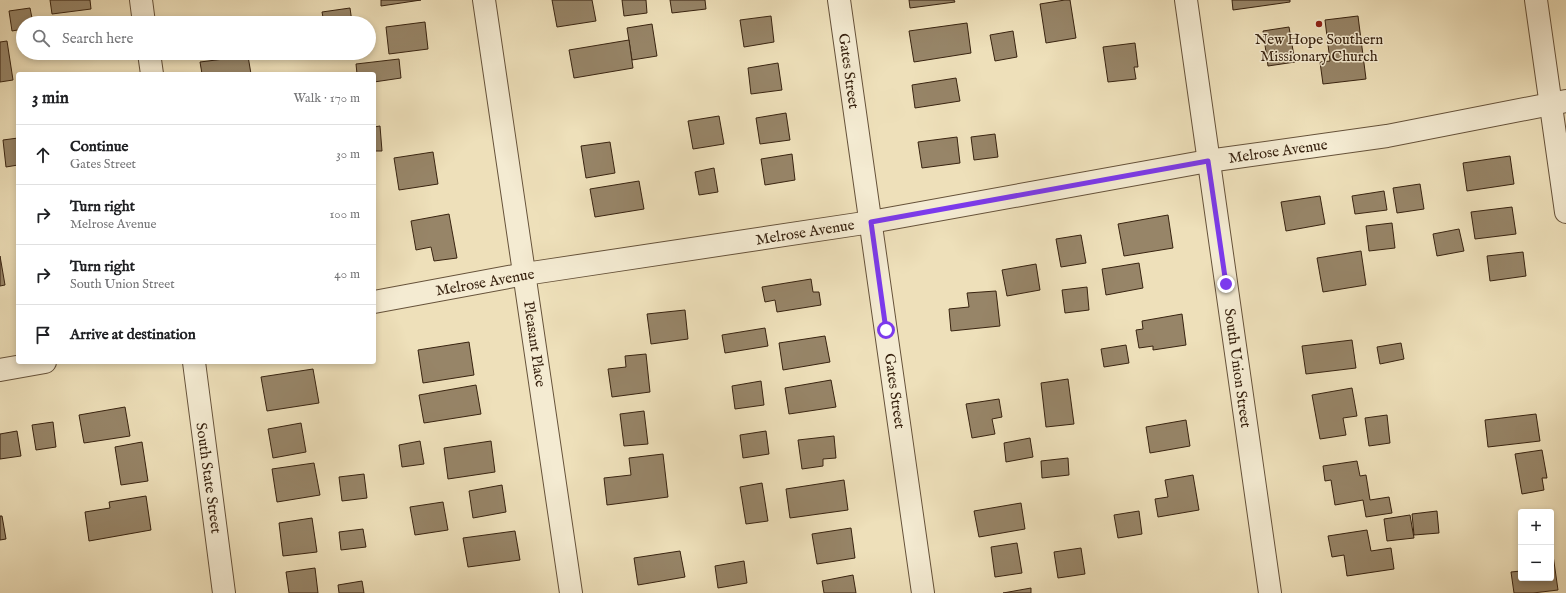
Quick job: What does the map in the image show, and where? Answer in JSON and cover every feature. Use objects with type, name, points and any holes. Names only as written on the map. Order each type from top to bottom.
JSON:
[{"type":"street","points":[[141,0],[143,16]]},
{"type":"street","name":"Pleasant Place","points":[[484,0],[571,593]]},
{"type":"street","name":"Gates Street","points":[[839,0],[923,593]]},
{"type":"street","name":"South Union Street","points":[[1186,0],[1270,593]]},
{"type":"street","points":[[1536,0],[1558,102],[1566,212]]},
{"type":"street","points":[[150,60],[152,72]]},
{"type":"street","name":"Melrose Avenue","points":[[376,302],[525,274],[871,222],[1208,161],[1387,136],[1558,102]]},
{"type":"street","points":[[0,370],[34,364]]},
{"type":"street","name":"South State Street","points":[[194,364],[224,593]]},
{"type":"building","points":[[50,0],[90,0],[91,9],[52,14]]},
{"type":"building","points":[[381,0],[421,0],[381,6]]},
{"type":"building","points":[[552,0],[592,0],[596,21],[557,27]]},
{"type":"building","points":[[622,0],[646,0],[647,13],[624,16]]},
{"type":"building","points":[[670,0],[705,0],[706,9],[672,13]]},
{"type":"building","points":[[909,0],[954,0],[955,2],[910,8]]},
{"type":"building","points":[[1070,0],[1076,38],[1046,43],[1040,4]]},
{"type":"building","points":[[1232,0],[1290,0],[1290,2],[1233,10]]},
{"type":"building","points":[[30,8],[32,16],[16,16],[16,30],[12,31],[9,11]]},
{"type":"building","points":[[350,8],[351,16],[323,16],[322,12]]},
{"type":"building","points":[[771,16],[774,42],[744,47],[740,20]]},
{"type":"building","points":[[1358,16],[1366,79],[1323,84],[1320,62],[1330,61],[1325,20]]},
{"type":"building","points":[[425,22],[428,49],[389,54],[386,27]]},
{"type":"building","points":[[967,23],[971,53],[914,62],[909,31]]},
{"type":"building","points":[[652,24],[657,56],[632,60],[627,28]]},
{"type":"building","points":[[1289,27],[1295,62],[1268,66],[1263,31]]},
{"type":"building","points":[[1013,31],[1017,57],[995,61],[990,35]]},
{"type":"building","points":[[629,40],[633,68],[574,78],[569,50]]},
{"type":"building","points":[[7,41],[13,80],[0,82],[0,42]]},
{"type":"building","points":[[1135,43],[1138,67],[1134,67],[1136,79],[1108,82],[1103,47]]},
{"type":"building","points":[[399,59],[401,78],[376,82],[376,72],[357,72],[356,64]]},
{"type":"building","points":[[216,60],[249,60],[251,72],[202,72],[200,62]]},
{"type":"building","points":[[778,63],[782,90],[751,94],[748,68]]},
{"type":"building","points":[[956,78],[960,101],[915,108],[912,85]]},
{"type":"building","points":[[786,113],[790,140],[760,144],[756,118]]},
{"type":"building","points":[[719,116],[724,144],[693,149],[688,121]]},
{"type":"building","points":[[380,126],[382,151],[376,151],[376,127]]},
{"type":"building","points":[[995,134],[998,157],[974,160],[971,137]]},
{"type":"building","points":[[957,137],[960,163],[922,168],[918,142]]},
{"type":"building","points":[[16,138],[16,165],[6,167],[3,140]]},
{"type":"building","points":[[610,142],[615,173],[586,178],[581,146]]},
{"type":"building","points":[[433,152],[438,184],[399,190],[394,158]]},
{"type":"building","points":[[792,154],[795,180],[765,185],[761,159]]},
{"type":"building","points":[[1510,156],[1514,184],[1467,191],[1463,163]]},
{"type":"building","points":[[714,168],[718,192],[699,195],[695,172]]},
{"type":"building","points":[[639,181],[644,209],[595,217],[590,189]]},
{"type":"building","points":[[1420,184],[1424,209],[1397,213],[1393,188]]},
{"type":"building","points":[[1384,191],[1387,210],[1355,214],[1352,196]]},
{"type":"building","points":[[1320,196],[1325,224],[1286,231],[1281,202]]},
{"type":"building","points":[[1512,207],[1516,234],[1475,239],[1471,212]]},
{"type":"building","points":[[449,214],[457,258],[434,261],[431,247],[416,250],[411,221]]},
{"type":"building","points":[[1168,215],[1173,248],[1124,256],[1118,224]]},
{"type":"building","points":[[1392,223],[1395,248],[1369,251],[1366,226]]},
{"type":"building","points":[[1459,229],[1464,251],[1437,256],[1433,234]]},
{"type":"building","points":[[1081,235],[1086,263],[1061,267],[1056,239]]},
{"type":"building","points":[[1361,251],[1366,285],[1323,292],[1317,258]]},
{"type":"building","points":[[1523,252],[1526,276],[1490,281],[1487,256]]},
{"type":"building","points":[[0,256],[5,285],[0,286]]},
{"type":"building","points":[[1139,263],[1143,288],[1106,295],[1102,269]]},
{"type":"building","points":[[1036,264],[1040,290],[1007,296],[1002,270]]},
{"type":"building","points":[[811,279],[813,292],[819,292],[821,305],[777,312],[775,300],[765,302],[762,287]]},
{"type":"building","points":[[1087,287],[1089,310],[1065,313],[1062,290]]},
{"type":"building","points":[[996,291],[1000,326],[951,331],[949,309],[969,307],[967,293]]},
{"type":"building","points":[[685,310],[688,339],[651,344],[647,314]]},
{"type":"building","points":[[1182,314],[1186,345],[1153,350],[1153,346],[1139,348],[1136,330],[1143,329],[1142,321]]},
{"type":"building","points":[[765,328],[768,346],[725,353],[722,335]]},
{"type":"building","points":[[825,336],[830,362],[783,370],[779,343]]},
{"type":"building","points":[[1352,340],[1356,368],[1306,374],[1302,346]]},
{"type":"building","points":[[469,342],[474,375],[423,383],[418,350]]},
{"type":"building","points":[[1401,343],[1404,359],[1380,364],[1377,347]]},
{"type":"building","points":[[1126,345],[1129,363],[1104,367],[1101,349]]},
{"type":"building","points":[[646,354],[650,392],[612,397],[608,369],[626,367],[625,356]]},
{"type":"building","points":[[313,369],[319,403],[267,411],[261,377]]},
{"type":"building","points":[[1068,379],[1074,424],[1046,427],[1041,383]]},
{"type":"building","points":[[831,380],[836,407],[789,414],[785,388]]},
{"type":"building","points":[[761,381],[764,405],[735,409],[732,386]]},
{"type":"building","points":[[476,385],[481,414],[424,423],[419,395]]},
{"type":"building","points":[[1352,388],[1357,416],[1343,418],[1346,435],[1320,439],[1312,395]]},
{"type":"building","points":[[999,399],[1002,417],[992,419],[995,434],[972,438],[966,404]]},
{"type":"building","points":[[125,407],[130,436],[84,443],[79,415]]},
{"type":"building","points":[[644,411],[648,444],[624,446],[620,414]]},
{"type":"building","points":[[1536,414],[1540,441],[1488,447],[1485,420]]},
{"type":"building","points":[[1387,415],[1390,443],[1369,446],[1365,418]]},
{"type":"building","points":[[1186,420],[1190,446],[1150,453],[1146,427]]},
{"type":"building","points":[[53,422],[56,447],[36,450],[32,425]]},
{"type":"building","points":[[301,423],[306,452],[273,458],[268,429]]},
{"type":"building","points":[[17,431],[21,456],[0,459],[0,434]]},
{"type":"building","points":[[766,431],[769,454],[743,458],[740,435]]},
{"type":"building","points":[[834,436],[836,458],[823,459],[823,466],[802,469],[798,440]]},
{"type":"building","points":[[1030,438],[1033,457],[1006,462],[1004,443]]},
{"type":"building","points":[[420,441],[424,464],[402,467],[399,445]]},
{"type":"building","points":[[491,441],[495,472],[448,479],[444,448]]},
{"type":"building","points":[[142,442],[148,481],[121,485],[115,447]]},
{"type":"building","points":[[1542,450],[1547,478],[1542,478],[1544,490],[1522,494],[1515,454]]},
{"type":"building","points":[[663,454],[668,497],[607,505],[604,478],[631,475],[629,458]]},
{"type":"building","points":[[1068,458],[1069,475],[1042,478],[1041,461]]},
{"type":"building","points":[[1357,461],[1360,476],[1366,475],[1370,500],[1389,497],[1392,513],[1366,517],[1363,500],[1335,505],[1331,480],[1325,481],[1323,466]]},
{"type":"building","points":[[314,463],[320,495],[277,502],[272,469]]},
{"type":"building","points":[[364,474],[367,498],[342,501],[339,477]]},
{"type":"building","points":[[1193,475],[1199,510],[1158,517],[1155,499],[1168,497],[1165,480]]},
{"type":"building","points":[[844,480],[848,510],[790,518],[786,489]]},
{"type":"building","points":[[762,483],[768,521],[746,524],[740,487]]},
{"type":"building","points":[[502,485],[506,512],[473,518],[469,491]]},
{"type":"building","points":[[146,496],[151,530],[89,541],[85,512],[110,508],[109,502]]},
{"type":"building","points":[[443,502],[448,530],[415,535],[410,507]]},
{"type":"building","points":[[1021,503],[1025,529],[979,537],[974,511]]},
{"type":"building","points":[[1139,511],[1142,534],[1118,538],[1114,515]]},
{"type":"building","points":[[1437,511],[1439,533],[1414,535],[1412,514]]},
{"type":"building","points":[[1410,515],[1414,538],[1387,541],[1384,519]]},
{"type":"building","points":[[0,516],[2,516],[6,539],[0,540]]},
{"type":"building","points":[[312,518],[317,552],[283,556],[279,523]]},
{"type":"building","points":[[851,528],[855,558],[817,564],[812,534]]},
{"type":"building","points":[[363,529],[366,547],[341,550],[339,532]]},
{"type":"building","points":[[1367,530],[1371,551],[1391,548],[1394,569],[1347,576],[1344,555],[1332,557],[1328,536]]},
{"type":"building","points":[[515,531],[520,560],[468,567],[463,538]]},
{"type":"building","points":[[1017,543],[1022,573],[995,577],[991,547]]},
{"type":"building","points":[[1081,548],[1085,574],[1058,578],[1054,552]]},
{"type":"building","points":[[680,551],[685,577],[638,585],[634,558]]},
{"type":"building","points":[[744,561],[747,583],[718,588],[715,566]]},
{"type":"building","points":[[1554,562],[1558,590],[1533,593],[1514,593],[1511,572],[1518,571],[1518,581],[1554,581]]},
{"type":"building","points":[[315,568],[318,593],[289,593],[286,572]]},
{"type":"building","points":[[853,575],[856,593],[824,593],[822,581]]},
{"type":"building","points":[[362,581],[364,593],[339,593],[338,585]]},
{"type":"building","points":[[1031,588],[1031,593],[1003,593]]},
{"type":"place","name":"New Hope Southern Missionary Church","points":[[1319,24]]},
{"type":"route","points":[[886,330],[871,222],[1208,161],[1226,284]]}]
